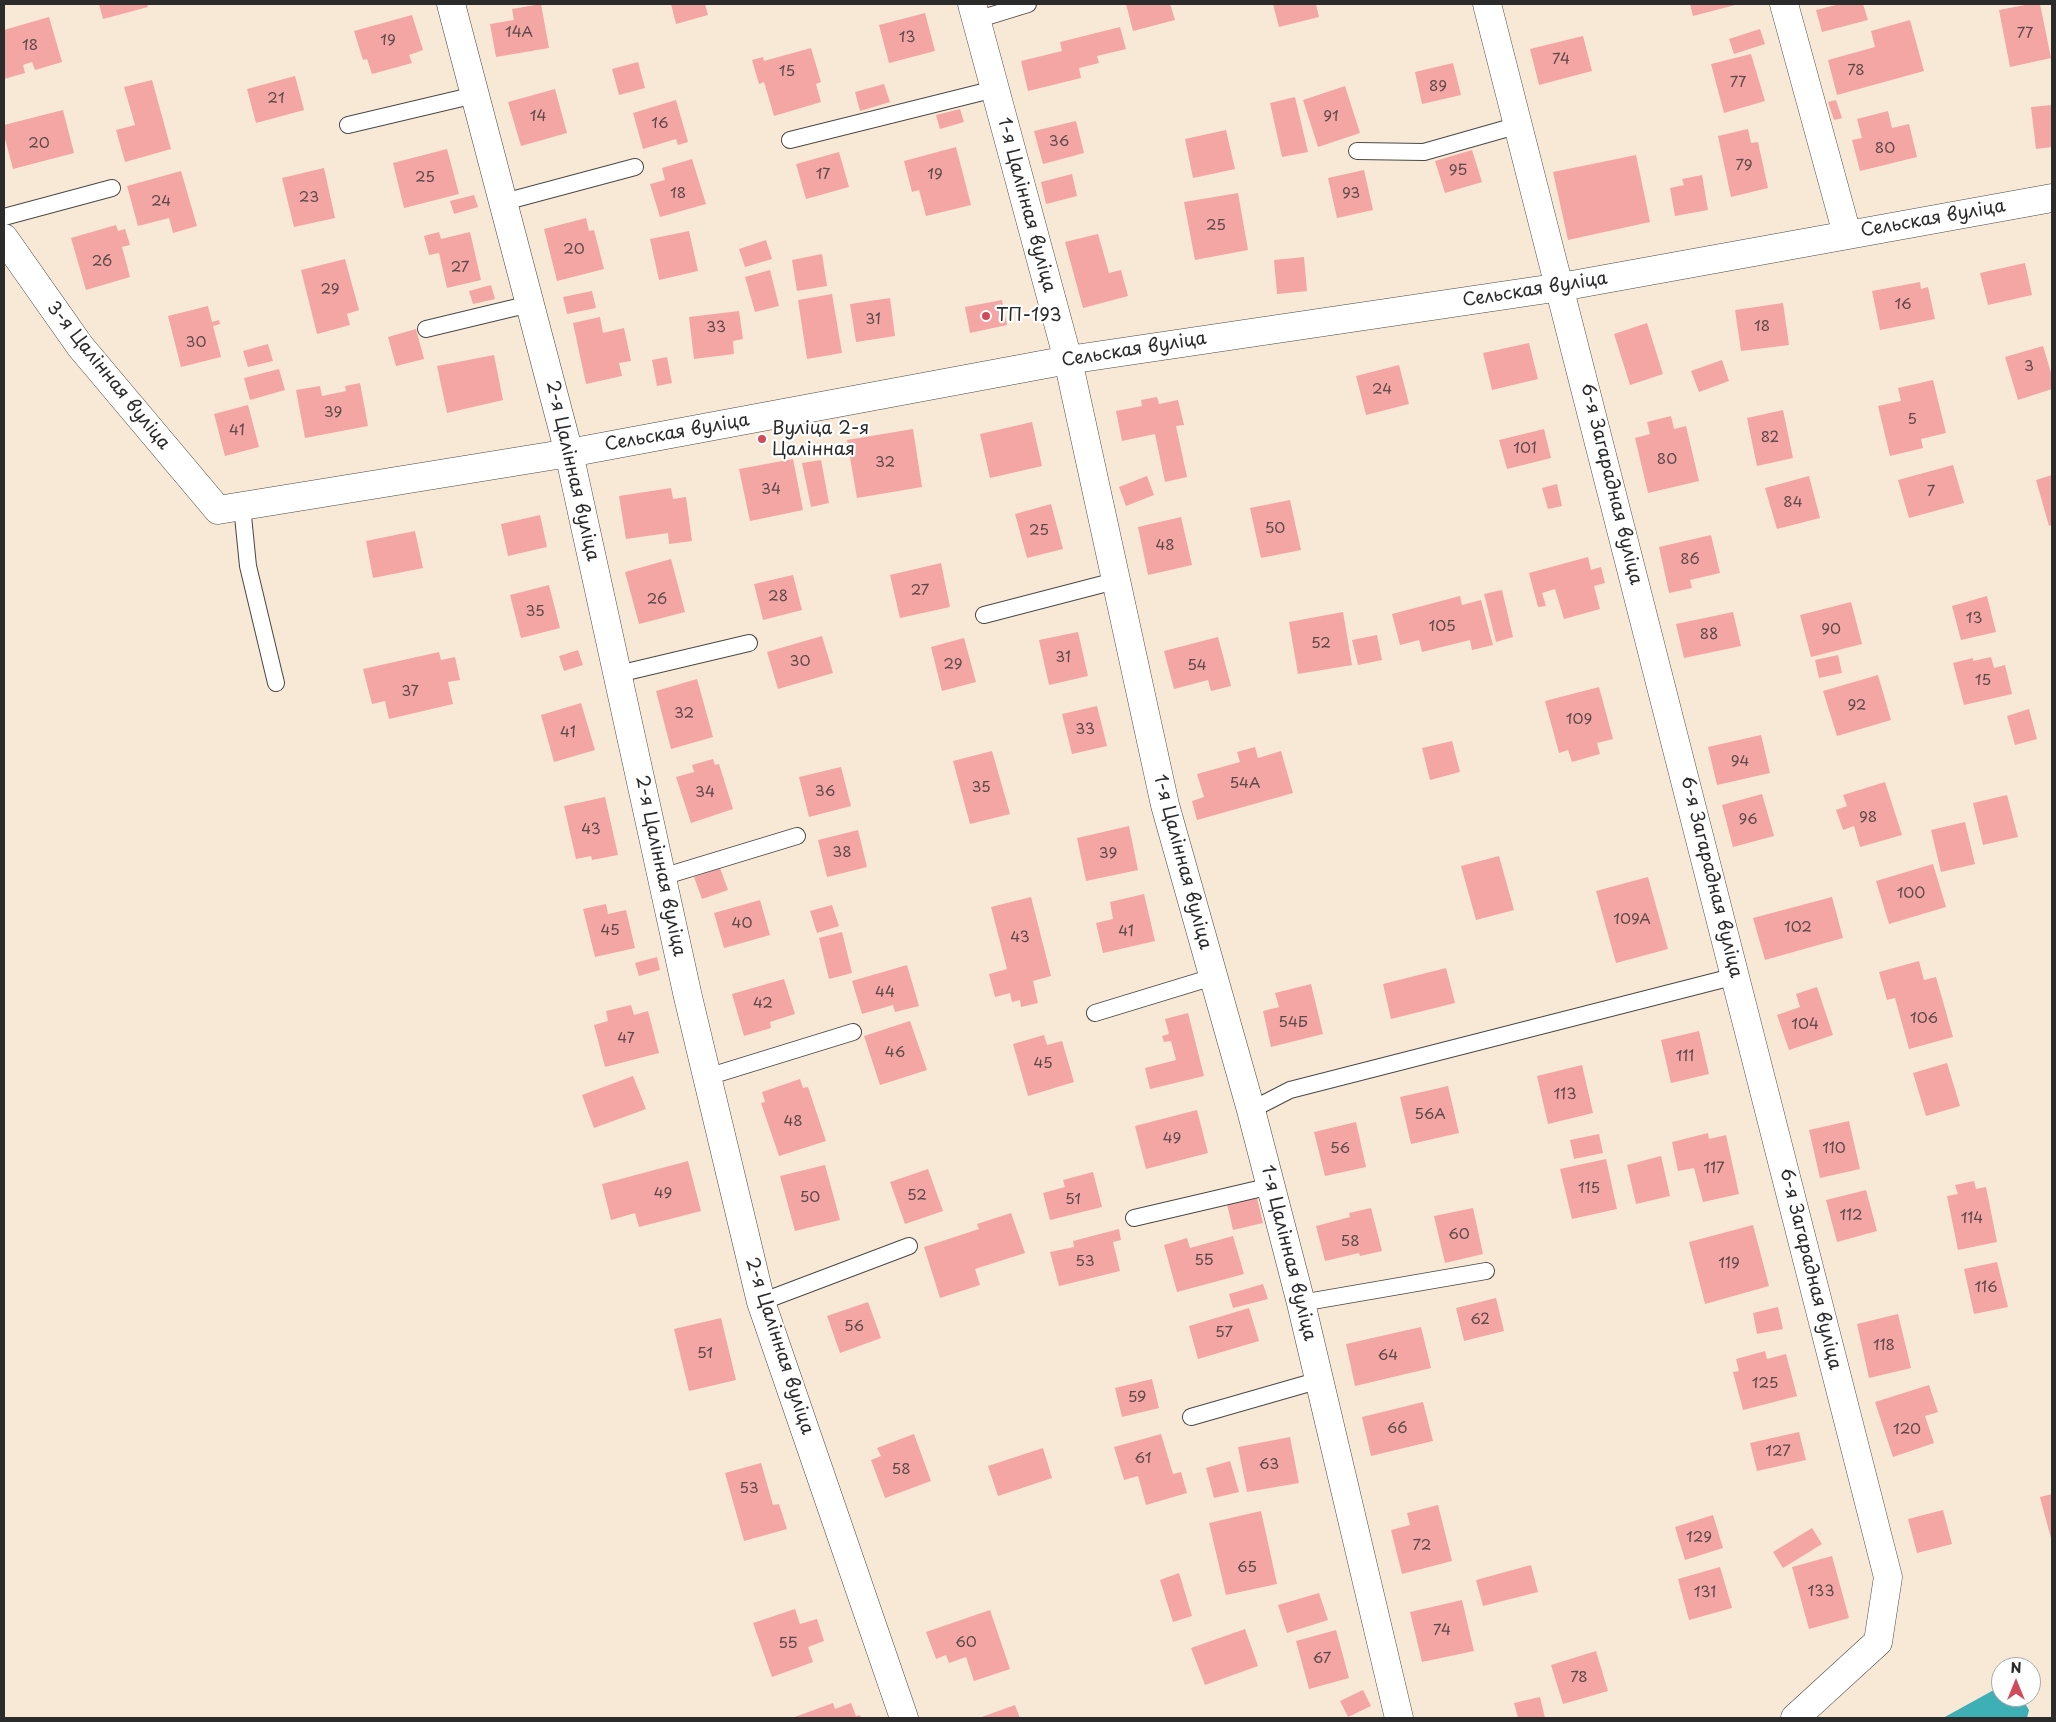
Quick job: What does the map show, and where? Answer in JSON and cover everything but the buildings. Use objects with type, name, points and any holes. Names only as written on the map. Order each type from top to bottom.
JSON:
[{"type":"street","name":"2-я Цалінная вуліца","points":[[451,4],[569,453],[707,1077],[761,1302],[904,1718]]},
{"type":"street","name":"6-я Загарадная вуліца","points":[[1487,4],[1561,287],[1888,1576],[1878,1642],[1795,1718]]},
{"type":"street","points":[[1784,4],[1847,234]]},
{"type":"street","name":"1-я Цалінная вуліца","points":[[974,12],[1068,360],[1165,806],[1251,1110],[1301,1302],[1400,1718]]},
{"type":"street","name":"Сельская вуліца","points":[[230,508],[569,453],[1068,360],[1561,287],[1847,234],[2050,204]]},
{"type":"street","name":"3-я Цалінная вуліца","points":[[4,238],[80,346],[230,508]]},
{"type":"lane","points":[[974,12],[1028,4]]},
{"type":"lane","points":[[790,140],[995,89]]},
{"type":"lane","points":[[348,125],[475,94]]},
{"type":"lane","points":[[1357,151],[1424,152],[1519,125]]},
{"type":"lane","points":[[504,202],[635,167]]},
{"type":"lane","points":[[4,217],[112,188]]},
{"type":"lane","points":[[426,329],[530,304]]},
{"type":"lane","points":[[230,508],[248,566],[276,683]]},
{"type":"lane","points":[[984,615],[1115,581]]},
{"type":"lane","points":[[618,674],[750,642]]},
{"type":"lane","points":[[662,877],[797,836]]},
{"type":"lane","points":[[1251,1110],[1290,1090],[1736,976]]},
{"type":"lane","points":[[1095,1013],[1213,977]]},
{"type":"lane","points":[[707,1077],[853,1032]]},
{"type":"lane","points":[[1134,1218],[1270,1186]]},
{"type":"lane","points":[[761,1302],[909,1246]]},
{"type":"lane","points":[[1301,1302],[1486,1271]]},
{"type":"lane","points":[[1191,1417],[1320,1380]]},
{"type":"water","points":[[1991,1692],[1991,1707],[2027,1707],[2029,1710],[2027,1718],[1943,1718]]},
{"type":"place","name":"ТП-193","points":[[986,316]]},
{"type":"place","name":"Вуліца 2-я Цалінная","points":[[762,439]]}]
